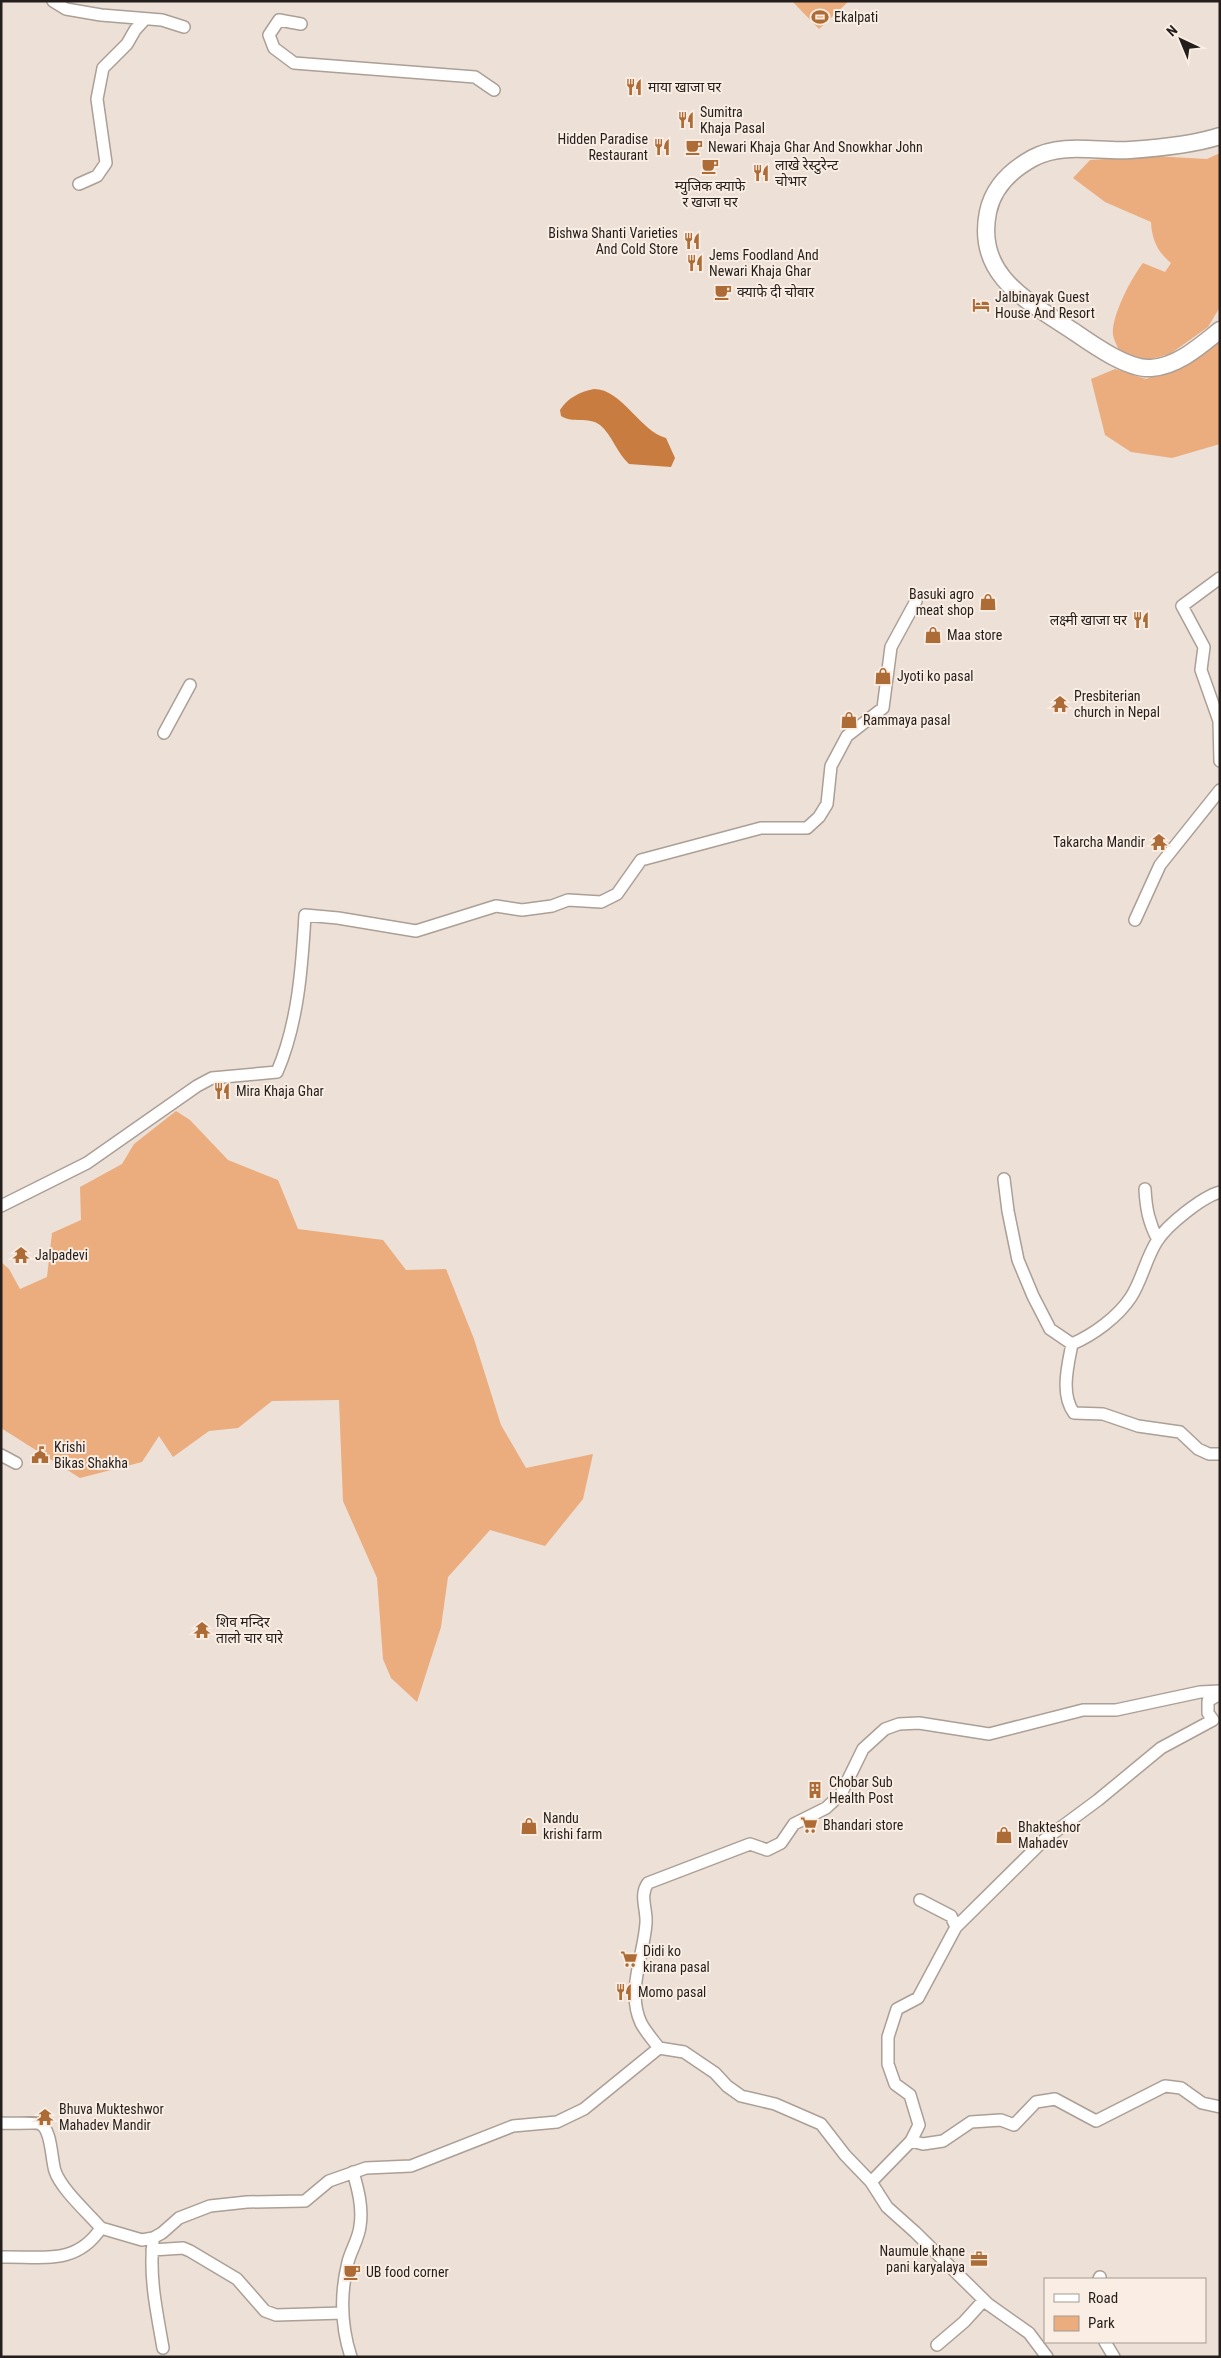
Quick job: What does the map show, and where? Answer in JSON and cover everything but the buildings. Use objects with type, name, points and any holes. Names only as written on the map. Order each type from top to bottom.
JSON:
[{"type":"main road","points":[[1220,136],[1206,141],[1128,150],[1066,149],[1033,158],[1000,184],[991,202],[985,236],[989,255],[999,274],[1019,295],[1086,340],[1136,367],[1150,369],[1176,361],[1220,330]]},
{"type":"street","points":[[53,1],[66,9],[101,16],[162,20],[184,27]]},
{"type":"street","points":[[79,184],[98,176],[106,163],[97,100],[103,68],[127,44],[135,30],[144,20]]},
{"type":"street","points":[[300,24],[279,20],[269,35],[274,48],[294,63],[474,77],[494,90]]},
{"type":"street","points":[[1220,578],[1182,606],[1204,646],[1201,670],[1219,721],[1220,761]]},
{"type":"street","points":[[1,1206],[87,1162],[197,1086],[212,1078],[277,1072],[288,1046],[303,957],[305,915],[338,918],[416,931],[496,906],[522,910],[552,906],[568,900],[601,902],[617,894],[641,860],[761,828],[807,828],[819,817],[827,804],[831,766],[848,736],[883,708],[892,647],[916,601]]},
{"type":"street","points":[[164,733],[190,685]]},
{"type":"street","points":[[1134,920],[1160,865],[1220,790]]},
{"type":"street","points":[[1004,1179],[1008,1211],[1018,1260],[1033,1296],[1050,1329],[1072,1344]]},
{"type":"street","points":[[1146,1190],[1146,1208],[1150,1225],[1158,1240]]},
{"type":"street","points":[[1072,1344],[1084,1339],[1106,1323],[1131,1297],[1158,1240],[1200,1202],[1220,1192]]},
{"type":"street","points":[[1072,1344],[1066,1395],[1069,1407],[1074,1412],[1080,1414],[1103,1414],[1138,1426],[1180,1432],[1198,1450],[1208,1454],[1220,1454]]},
{"type":"street","points":[[1,1455],[16,1463]]},
{"type":"street","points":[[1047,2357],[1029,2333],[984,2300],[887,2207],[871,2182],[845,2155],[821,2124],[775,2104],[741,2096],[727,2086],[715,2073],[684,2052],[659,2048],[640,2022],[635,1997],[638,1962],[646,1923],[643,1892],[648,1882],[688,1866],[750,1844],[767,1850],[781,1843],[794,1824],[826,1808],[841,1794],[862,1749],[885,1729],[898,1724],[919,1723],[988,1734],[1083,1710],[1116,1710],[1200,1692],[1220,1693]]},
{"type":"street","points":[[871,2182],[911,2141],[919,2125],[910,2095],[895,2084],[888,2064],[888,2037],[897,2009],[918,1998],[956,1927],[1044,1840],[1098,1800],[1161,1748],[1213,1720],[1208,1713],[1208,1701],[1220,1693]]},
{"type":"street","points":[[920,1900],[951,1916],[956,1927]]},
{"type":"street","points":[[163,2348],[152,2280],[152,2244],[179,2218],[210,2206],[247,2202],[305,2202],[328,2181],[353,2172],[366,2168],[411,2166],[514,2126],[557,2122],[584,2109],[659,2048]]},
{"type":"street","points":[[911,2141],[923,2144],[943,2141],[971,2122],[1001,2120],[1014,2125],[1036,2102],[1055,2098],[1096,2122],[1165,2086],[1181,2088],[1202,2103],[1220,2107]]},
{"type":"street","points":[[1,2123],[40,2124],[46,2129],[55,2171],[65,2187],[101,2228],[152,2244],[183,2248],[190,2251],[221,2267],[237,2279],[265,2311],[276,2315],[343,2313]]},
{"type":"street","points":[[351,2357],[342,2326],[348,2263],[360,2226],[359,2193],[353,2172]]},
{"type":"street","points":[[1,2257],[68,2256],[92,2242],[101,2228]]},
{"type":"street","points":[[936,2344],[964,2322],[984,2300]]},
{"type":"street","points":[[1106,2343],[1114,2357]]},
{"type":"green space","name":"Ekalpati","points":[[792,1],[849,1],[819,29]]},
{"type":"green space","points":[[1220,153],[1220,307],[1208,327],[1170,354],[1143,361],[1120,353],[1113,335],[1113,327],[1123,297],[1133,277],[1143,263],[1165,272],[1171,263],[1156,245],[1151,222],[1105,202],[1073,178],[1090,160],[1151,156],[1207,159]]},
{"type":"green space","points":[[1220,339],[1220,444],[1172,458],[1131,452],[1105,435],[1091,379],[1115,369],[1146,379],[1192,361]]},
{"type":"green space","points":[[176,1111],[190,1120],[228,1160],[278,1180],[298,1229],[383,1240],[406,1270],[446,1269],[474,1339],[501,1425],[526,1468],[593,1454],[583,1499],[545,1546],[490,1530],[448,1577],[441,1627],[417,1702],[391,1678],[383,1659],[377,1578],[343,1501],[339,1400],[272,1401],[238,1428],[209,1431],[173,1457],[159,1436],[142,1462],[80,1478],[1,1428],[1,1262],[9,1269],[20,1289],[47,1277],[52,1233],[81,1220],[80,1187],[122,1164],[134,1144]]},
{"type":"shaded area","points":[[594,389],[604,391],[613,396],[648,427],[666,438],[675,458],[671,467],[629,464],[600,425],[591,421],[570,420],[561,416],[560,410],[570,399]]},
{"type":"place","name":"Ekalpati","points":[[820,17]]},
{"type":"place","name":"माया खाजा घर","points":[[634,87]]},
{"type":"place","name":"Sumitra Khaja Pasal","points":[[686,120]]},
{"type":"place","name":"Hidden Paradise Restaurant","points":[[662,147]]},
{"type":"place","name":"Newari Khaja Ghar And Snowkhar John","points":[[694,147]]},
{"type":"place","name":"म्युजिक क्याफे र खाजा घर","points":[[710,166]]},
{"type":"place","name":"लाखे रेस्टुरेन्ट चोभार","points":[[761,173]]},
{"type":"place","name":"Bishwa Shanti Varieties And Cold Store","points":[[692,241]]},
{"type":"place","name":"Jems Foodland And Newari Khaja Ghar","points":[[695,263]]},
{"type":"place","name":"क्याफे दी चोवार","points":[[723,292]]},
{"type":"place","name":"Jalbinayak Guest House And Resort","points":[[981,305]]},
{"type":"place","name":"Basuki agro meat shop","points":[[988,602]]},
{"type":"place","name":"लक्ष्मी खाजा घर","points":[[1141,620]]},
{"type":"place","name":"Maa store","points":[[933,635]]},
{"type":"place","name":"Jyoti ko pasal","points":[[883,676]]},
{"type":"place","name":"Presbiterian church in Nepal","points":[[1060,704]]},
{"type":"place","name":"Rammaya pasal","points":[[849,720]]},
{"type":"place","name":"Takarcha Mandir","points":[[1159,842]]},
{"type":"place","name":"Mira Khaja Ghar","points":[[222,1091]]},
{"type":"place","name":"Jalpadevi","points":[[21,1255]]},
{"type":"place","name":"Krishi Bikas Shakha","points":[[40,1455]]},
{"type":"place","name":"शिव मन्दिर तालो चार घारे","points":[[202,1630]]},
{"type":"place","name":"Chobar Sub Health Post","points":[[815,1790]]},
{"type":"place","name":"Bhandari store","points":[[809,1825]]},
{"type":"place","name":"Nandu krishi farm","points":[[529,1826]]},
{"type":"place","name":"Bhakteshor Mahadev","points":[[1004,1835]]},
{"type":"place","name":"Didi ko kirana pasal","points":[[629,1959]]},
{"type":"place","name":"Momo pasal","points":[[624,1992]]},
{"type":"place","name":"Bhuva Mukteshwor Mahadev Mandir","points":[[45,2117]]},
{"type":"place","name":"Naumule khane pani karyalaya","points":[[979,2259]]},
{"type":"place","name":"UB food corner","points":[[352,2272]]}]
